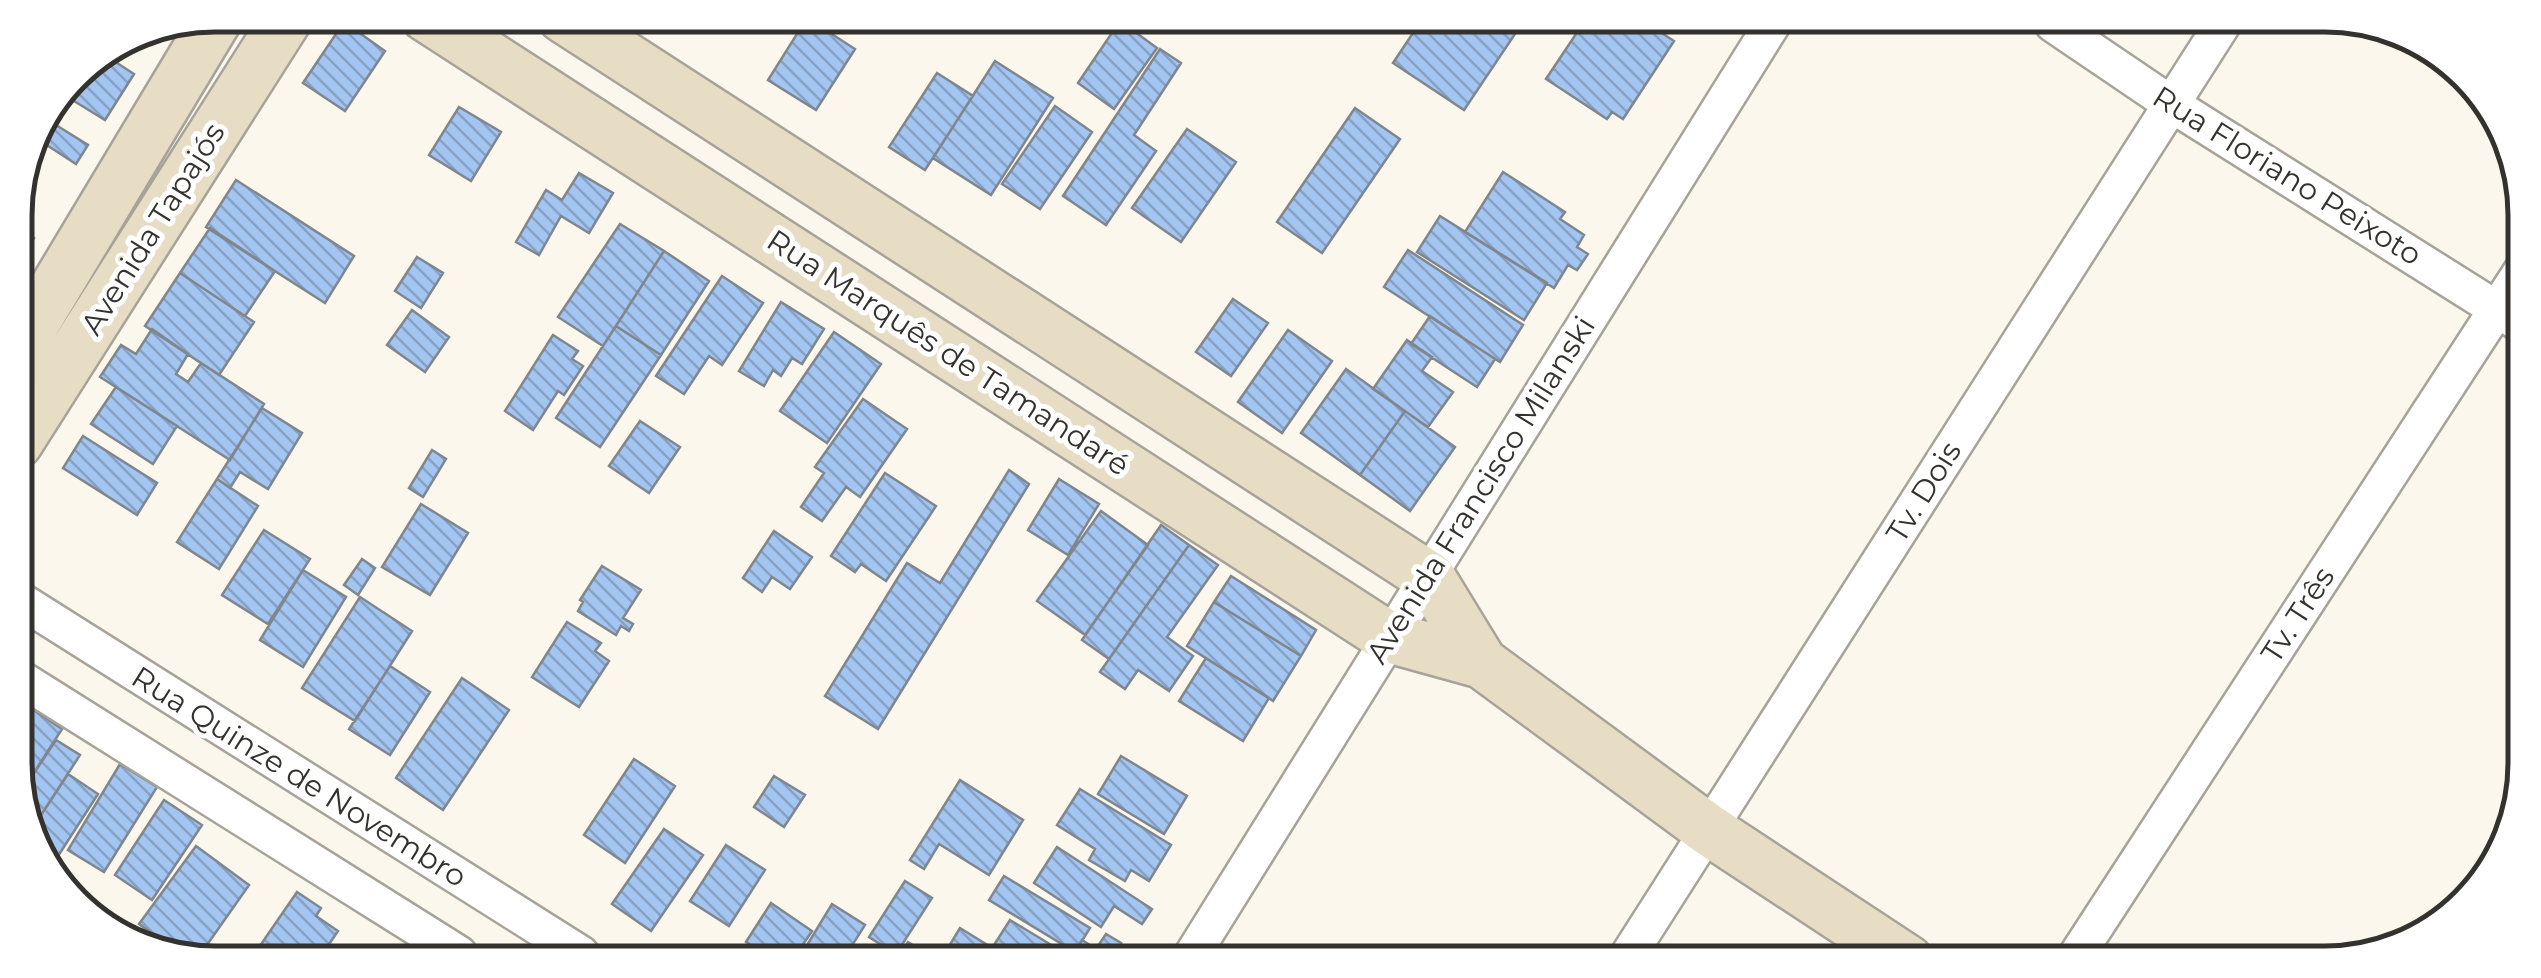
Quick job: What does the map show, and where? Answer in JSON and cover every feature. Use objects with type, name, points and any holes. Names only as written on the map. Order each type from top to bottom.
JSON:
[{"type":"street","name":"Avenida Tapajós","points":[[33,324],[209,32]]},
{"type":"street","name":"Avenida Tapajós","points":[[33,418],[278,32]]},
{"type":"street","name":"Rua Marquês de Tamandaré","points":[[451,32],[1388,636],[1482,662],[1710,830],[1885,945]]},
{"type":"street","name":"Rua Marquês de Tamandaré","points":[[586,32],[1430,578],[1482,662]]},
{"type":"street","name":"Avenida Francisco Milanski","points":[[1198,946],[1766,32]]},
{"type":"street","name":"Rua Floriano Peixoto","points":[[2064,32],[2171,104],[2508,315]]},
{"type":"street","name":"Tv. Dois","points":[[1635,945],[2217,32]]},
{"type":"street","name":"Tv. Três","points":[[2084,945],[2508,319]]},
{"type":"street","name":"Rua Quinze de Novembro","points":[[32,608],[568,946]]},
{"type":"street","points":[[32,686],[446,946]]},
{"type":"building","points":[[337,32],[358,32],[385,51],[345,111],[303,83]]},
{"type":"building","points":[[798,32],[829,32],[855,49],[816,110],[768,80]]},
{"type":"building","points":[[1113,32],[1135,32],[1157,48],[1114,109],[1078,83]]},
{"type":"building","points":[[1414,32],[1516,32],[1464,110],[1393,63]]},
{"type":"building","points":[[1577,32],[1660,32],[1674,41],[1623,119],[1612,112],[1607,119],[1546,79]]},
{"type":"building","points":[[1160,49],[1181,63],[1134,135],[1156,151],[1106,225],[1063,196]]},
{"type":"building","points":[[995,61],[1053,98],[991,195],[933,158]]},
{"type":"building","points":[[116,62],[134,74],[105,120],[73,100]]},
{"type":"building","points":[[937,73],[973,96],[925,170],[889,147]]},
{"type":"building","points":[[1055,106],[1092,132],[1040,209],[1002,184]]},
{"type":"building","points":[[459,107],[501,132],[471,181],[429,155]]},
{"type":"building","points":[[1355,108],[1400,139],[1322,253],[1277,222]]},
{"type":"building","points":[[56,125],[88,145],[76,164],[46,145]]},
{"type":"building","points":[[1187,129],[1236,162],[1181,242],[1132,208]]},
{"type":"building","points":[[1503,172],[1565,212],[1560,219],[1584,235],[1577,247],[1588,254],[1577,270],[1568,265],[1554,288],[1465,232]]},
{"type":"building","points":[[579,173],[613,193],[589,233],[561,216],[539,255],[516,242],[546,190],[562,200]]},
{"type":"building","points":[[236,180],[354,256],[325,303],[206,227]]},
{"type":"building","points":[[1440,216],[1547,283],[1524,320],[1417,252]]},
{"type":"building","points":[[620,224],[664,251],[603,346],[558,317]]},
{"type":"building","points":[[210,228],[275,271],[245,316],[180,273]]},
{"type":"building","points":[[1408,250],[1523,325],[1500,362],[1384,287]]},
{"type":"building","points":[[664,251],[709,281],[661,355],[616,326]]},
{"type":"building","points":[[417,257],[443,273],[421,308],[395,291]]},
{"type":"building","points":[[180,273],[254,322],[219,375],[145,326]]},
{"type":"building","points":[[722,276],[763,303],[722,365],[709,356],[684,394],[656,376]]},
{"type":"building","points":[[1233,299],[1268,323],[1231,376],[1196,352]]},
{"type":"building","points":[[781,302],[824,329],[802,364],[792,358],[781,376],[773,370],[764,386],[739,371]]},
{"type":"building","points":[[412,310],[449,337],[425,372],[387,345]]},
{"type":"building","points":[[1430,316],[1495,359],[1477,387],[1411,344]]},
{"type":"building","points":[[616,326],[661,355],[600,447],[556,418]]},
{"type":"building","points":[[152,329],[188,354],[176,374],[188,382],[201,363],[264,404],[230,460],[100,377],[121,345],[136,354]]},
{"type":"building","points":[[1288,330],[1332,361],[1282,433],[1238,402]]},
{"type":"building","points":[[834,332],[881,364],[827,443],[780,411]]},
{"type":"building","points":[[553,335],[578,351],[572,359],[583,366],[564,395],[558,391],[533,430],[505,411]]},
{"type":"building","points":[[1407,340],[1432,357],[1422,371],[1453,392],[1428,427],[1373,389]]},
{"type":"building","points":[[1346,369],[1405,411],[1360,475],[1301,433]]},
{"type":"building","points":[[116,387],[177,426],[153,464],[91,424]]},
{"type":"building","points":[[863,399],[907,429],[860,497],[846,487],[822,521],[801,507],[824,473],[815,467]]},
{"type":"building","points":[[262,408],[302,433],[268,489],[240,472],[230,488],[217,479]]},
{"type":"building","points":[[1405,411],[1455,447],[1410,511],[1360,475]]},
{"type":"building","points":[[640,421],[680,447],[649,493],[609,466]]},
{"type":"building","points":[[83,436],[157,483],[137,515],[63,468]]},
{"type":"building","points":[[432,450],[446,459],[423,497],[409,488]]},
{"type":"building","points":[[1009,470],[1029,484],[878,729],[825,696],[907,563],[940,583]]},
{"type":"building","points":[[885,473],[936,506],[886,581],[861,564],[855,572],[831,556]]},
{"type":"building","points":[[217,479],[258,506],[219,569],[177,542]]},
{"type":"building","points":[[1059,479],[1099,504],[1068,555],[1028,530]]},
{"type":"building","points":[[421,504],[468,533],[430,595],[382,567]]},
{"type":"building","points":[[1101,511],[1148,545],[1085,635],[1037,601]]},
{"type":"building","points":[[1161,525],[1189,545],[1109,659],[1082,640]]},
{"type":"building","points":[[264,530],[310,559],[268,624],[222,595]]},
{"type":"building","points":[[774,531],[812,557],[790,589],[772,577],[762,592],[743,578]]},
{"type":"building","points":[[1189,545],[1218,565],[1167,637],[1193,656],[1169,691],[1138,670],[1125,689],[1100,672]]},
{"type":"building","points":[[362,559],[375,568],[358,595],[344,585]]},
{"type":"building","points":[[602,566],[641,590],[623,618],[633,624],[629,631],[621,626],[616,635],[578,611],[583,602],[580,600]]},
{"type":"building","points":[[303,570],[346,597],[303,667],[260,640]]},
{"type":"building","points":[[1231,576],[1316,630],[1301,656],[1214,602]]},
{"type":"building","points":[[360,597],[412,631],[355,721],[302,688]]},
{"type":"building","points":[[1214,602],[1301,656],[1273,701],[1187,646]]},
{"type":"building","points":[[567,622],[601,643],[595,651],[609,661],[579,707],[532,677]]},
{"type":"building","points":[[1206,658],[1269,698],[1243,741],[1179,701]]},
{"type":"building","points":[[390,666],[430,692],[390,755],[349,729]]},
{"type":"building","points":[[462,678],[509,710],[443,810],[396,778]]},
{"type":"building","points":[[32,709],[62,729],[33,774]]},
{"type":"building","points":[[56,740],[80,755],[40,816],[33,775]]},
{"type":"building","points":[[1121,756],[1187,796],[1164,834],[1098,794]]},
{"type":"building","points":[[634,759],[675,786],[625,863],[584,835]]},
{"type":"building","points":[[120,764],[157,787],[104,872],[68,850]]},
{"type":"building","points":[[68,774],[98,794],[58,856],[40,816]]},
{"type":"building","points":[[774,776],[805,795],[784,827],[754,807]]},
{"type":"building","points":[[960,780],[1023,820],[989,875],[939,844],[924,869],[910,860]]},
{"type":"building","points":[[1080,789],[1171,845],[1149,881],[1131,870],[1125,881],[1089,860],[1095,849],[1057,825]]},
{"type":"building","points":[[164,800],[202,825],[152,900],[115,875]]},
{"type":"building","points":[[664,829],[703,855],[651,931],[612,904]]},
{"type":"building","points":[[726,845],[765,870],[729,926],[690,901]]},
{"type":"building","points":[[196,846],[249,885],[207,945],[156,936],[139,924]]},
{"type":"building","points":[[1057,847],[1152,909],[1142,924],[1114,906],[1101,927],[1034,883]]},
{"type":"building","points":[[1004,876],[1090,928],[1079,946],[1064,946],[989,900]]},
{"type":"building","points":[[905,881],[932,898],[901,946],[883,946],[869,937]]},
{"type":"building","points":[[297,892],[321,908],[316,916],[338,931],[328,946],[260,946]]},
{"type":"building","points":[[771,903],[812,931],[802,946],[752,946],[746,942]]},
{"type":"building","points":[[832,904],[865,925],[852,946],[807,946]]},
{"type":"building","points":[[1010,920],[1052,946],[994,946]]},
{"type":"building","points":[[960,928],[988,946],[949,946]]},
{"type":"building","points":[[1106,934],[1121,943],[1119,946],[1098,946]]}]
